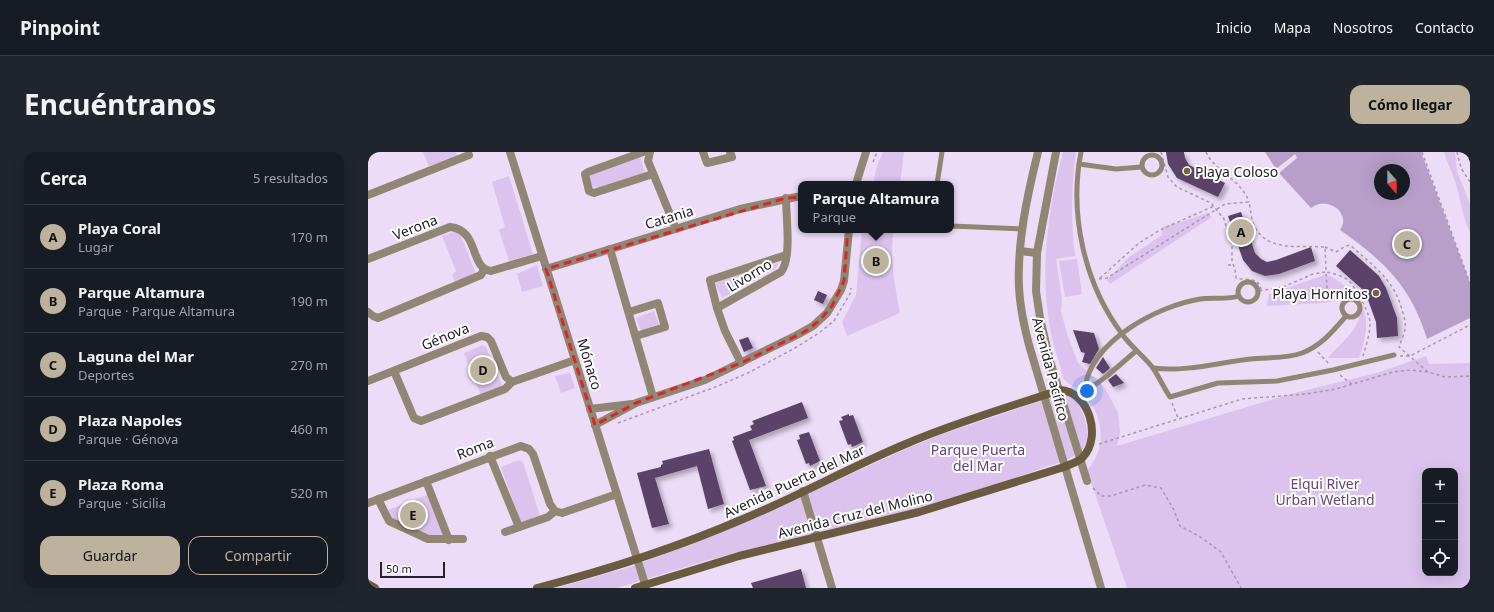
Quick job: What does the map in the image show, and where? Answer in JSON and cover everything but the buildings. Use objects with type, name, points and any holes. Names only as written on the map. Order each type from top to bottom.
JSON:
[{"type":"street","points":[[368,195],[468,154],[478,152]]},
{"type":"street","name":"Mónaco","points":[[510,152],[645,584]]},
{"type":"street","points":[[643,152],[585,174],[590,191],[594,193],[653,174]]},
{"type":"street","points":[[650,152],[648,161],[676,229]]},
{"type":"street","points":[[703,152],[707,163],[732,157],[730,152]]},
{"type":"street","points":[[857,181],[866,152]]},
{"type":"street","name":"Avenida Pacífico","points":[[1038,152],[1020,251],[1019,282],[1021,308],[1029,345],[1101,588]]},
{"type":"street","name":"Avenida Pacífico","points":[[1056,152],[1037,253],[1036,277],[1040,318],[1087,482]]},
{"type":"street","name":"Catania","points":[[546,269],[740,209],[798,196]]},
{"type":"street","name":"Livorno","points":[[741,363],[725,332],[717,308],[781,272],[786,263],[786,198]]},
{"type":"street","name":"Verona","points":[[368,259],[445,228],[455,228],[467,235],[480,264],[484,268]]},
{"type":"street","points":[[595,425],[636,404],[705,380],[806,331],[827,313],[837,298],[844,282],[849,233]]},
{"type":"street","points":[[610,249],[654,397]]},
{"type":"street","points":[[1020,251],[1037,253]]},
{"type":"street","points":[[717,308],[710,280],[786,255]]},
{"type":"street","points":[[368,312],[378,318],[481,275],[484,268],[491,271],[542,256]]},
{"type":"street","points":[[629,312],[658,304],[665,327],[636,336]]},
{"type":"street","name":"Génova","points":[[368,381],[484,336],[491,341],[506,377],[512,382]]},
{"type":"street","points":[[394,371],[414,418],[420,421],[505,389],[512,382],[575,360]]},
{"type":"street","name":"Avenida Pacífico","points":[[1060,390],[1068,391],[1076,396],[1086,408],[1091,420],[1092,435],[1089,447],[1080,460]]},
{"type":"street","name":"Avenida Puerta del Mar","points":[[537,588],[584,576],[721,529],[938,430],[1060,390]]},
{"type":"street","points":[[590,409],[600,406],[636,404]]},
{"type":"street","name":"Roma","points":[[368,503],[490,456],[521,446],[529,449],[533,454],[550,504],[555,511]]},
{"type":"street","points":[[490,456],[519,527]]},
{"type":"street","name":"Avenida Cruz del Molino","points":[[635,588],[739,556],[934,507],[1064,467],[1080,460]]},
{"type":"street","points":[[426,480],[449,540]]},
{"type":"street","points":[[803,491],[832,588]]},
{"type":"street","points":[[505,532],[548,517],[555,511],[562,513],[617,494]]},
{"type":"street","points":[[378,499],[389,520],[428,540],[464,540]]},
{"type":"street","points":[[368,584],[375,588]]},
{"type":"lane","points":[[937,181],[942,152]]},
{"type":"lane","points":[[1081,152],[1076,187],[1080,231],[1085,256],[1122,334],[1153,368],[1170,397],[1218,382],[1278,381],[1394,355]]},
{"type":"lane","points":[[1150,155],[1158,158],[1163,164],[1158,173],[1151,176],[1145,173],[1142,167],[1144,160],[1150,155]]},
{"type":"lane","points":[[1079,164],[1120,169],[1142,167]]},
{"type":"lane","points":[[954,226],[1023,229]]},
{"type":"lane","points":[[1085,387],[1087,376],[1093,363],[1104,350],[1122,334],[1153,316],[1178,305],[1199,299],[1239,296],[1246,302],[1252,302],[1257,297],[1260,290],[1254,284],[1247,282],[1240,286],[1239,296]]},
{"type":"lane","points":[[1352,299],[1361,303],[1360,310],[1357,315],[1351,318],[1346,316],[1342,309],[1345,301],[1352,299]]},
{"type":"lane","points":[[1153,368],[1173,370],[1195,368],[1301,353],[1326,338],[1346,316]]},
{"type":"lane","points":[[1076,396],[1085,387],[1100,381],[1136,351]]},
{"type":"path","points":[[1161,152],[1168,178],[1177,187],[1214,206],[1224,219],[1232,247],[1233,265],[1236,278],[1249,278],[1256,281],[1260,290],[1283,287],[1312,274],[1326,272],[1333,272],[1349,281],[1370,322],[1361,363]]},
{"type":"path","points":[[1206,152],[1209,159],[1220,171],[1242,187],[1249,202],[1255,228],[1265,240],[1281,246],[1325,247],[1336,252],[1350,245],[1374,265],[1394,287],[1399,298],[1405,319],[1405,329],[1399,347],[1428,372]]},
{"type":"path","points":[[1422,152],[1470,283]]},
{"type":"path","points":[[1457,152],[1461,168],[1470,182]]},
{"type":"path","points":[[1097,280],[1107,278],[1225,204],[1249,202]]},
{"type":"path","points":[[1097,280],[1139,243],[1160,230],[1214,206]]},
{"type":"path","points":[[1325,247],[1327,288],[1332,298],[1345,301]]},
{"type":"path","points":[[1228,265],[1233,265]]},
{"type":"path","points":[[1394,355],[1410,356],[1470,325]]},
{"type":"path","points":[[1089,447],[1242,399],[1306,394],[1336,389],[1393,372],[1411,370],[1428,372],[1445,377],[1470,376]]},
{"type":"path","points":[[1170,397],[1178,418]]},
{"type":"path","points":[[1087,482],[1101,496],[1111,496],[1145,485],[1160,488],[1174,510],[1180,526],[1199,536],[1221,552],[1241,588]]},
{"type":"highlighted area","points":[[823,196],[850,201],[844,281],[832,306],[820,320],[806,331],[741,363],[636,403],[595,425],[546,269],[786,198]]},
{"type":"green space","points":[[423,152],[456,152],[457,156],[429,166]]},
{"type":"green space","points":[[883,152],[904,152],[900,181],[874,181],[877,166]]},
{"type":"green space","name":"Elqui River Urban Wetland","points":[[1063,152],[1076,152],[1072,204],[1075,256],[1056,259],[1062,300],[1061,311],[1067,334],[1078,363],[1105,388],[1118,413],[1120,431],[1117,446],[1294,393],[1377,373],[1426,356],[1429,364],[1470,363],[1470,588],[1127,588],[1087,470],[1094,461],[1101,440],[1098,419],[1094,409],[1081,391],[1064,379],[1050,328],[1045,278],[1048,227]]},
{"type":"green space","points":[[1444,152],[1455,152],[1457,171],[1470,204],[1470,233],[1455,180]]},
{"type":"green space","points":[[640,156],[645,173],[599,188],[592,187],[589,178],[593,173]]},
{"type":"green space","points":[[509,176],[533,254],[509,261],[499,230],[505,227],[492,182]]},
{"type":"green space","points":[[1207,213],[1212,217],[1110,284],[1107,280],[1129,257],[1162,235],[1162,227]]},
{"type":"green space","points":[[456,231],[461,236],[476,274],[455,282],[452,275],[456,271],[442,236]]},
{"type":"green space","points":[[862,233],[894,233],[892,261],[900,313],[847,336],[842,322],[856,295]]},
{"type":"green space","points":[[1077,259],[1082,294],[1065,297],[1059,261]]},
{"type":"green space","points":[[779,263],[775,269],[722,298],[715,284],[721,280]]},
{"type":"green space","points":[[537,265],[543,286],[522,292],[517,274]]},
{"type":"green space","points":[[1327,274],[1351,291],[1363,308],[1366,319],[1366,330],[1364,343],[1359,358],[1328,358],[1353,330],[1358,322],[1359,314],[1357,307],[1351,299],[1323,303],[1267,306],[1269,294]]},
{"type":"green space","points":[[654,311],[659,324],[641,331],[636,318]]},
{"type":"green space","points":[[483,345],[486,347],[503,387],[481,396],[464,353]]},
{"type":"green space","points":[[570,373],[575,388],[561,393],[555,376]]},
{"type":"green space","name":"Parque Puerta del Mar","points":[[1058,395],[1068,395],[1075,400],[1083,414],[1087,430],[1085,446],[1081,451],[1064,460],[952,500],[705,561],[617,588],[556,588],[630,567],[716,535],[908,448],[940,435]]},
{"type":"green space","points":[[519,460],[523,462],[540,516],[521,523],[501,467]]},
{"type":"green space","points":[[430,494],[446,538],[436,539],[391,519],[388,510]]},
{"type":"shaded area","points":[[1265,152],[1421,152],[1470,283],[1470,318],[1427,339],[1413,304],[1394,276],[1383,264],[1356,241],[1340,230],[1343,220],[1338,209],[1331,205],[1325,204],[1318,204],[1311,208],[1279,173],[1297,158],[1295,154],[1276,169]]},
{"type":"place","name":"Playa Coloso","points":[[1187,171]]},
{"type":"place","name":"Playa Coral","points":[[1241,232]]},
{"type":"place","name":"Laguna del Mar","points":[[1407,244]]},
{"type":"place","name":"Parque Altamura","points":[[876,261]]},
{"type":"place","name":"Playa Hornitos","points":[[1376,293]]},
{"type":"place","name":"Plaza Napoles","points":[[483,370]]},
{"type":"place","name":"Plaza Roma","points":[[413,515]]}]
